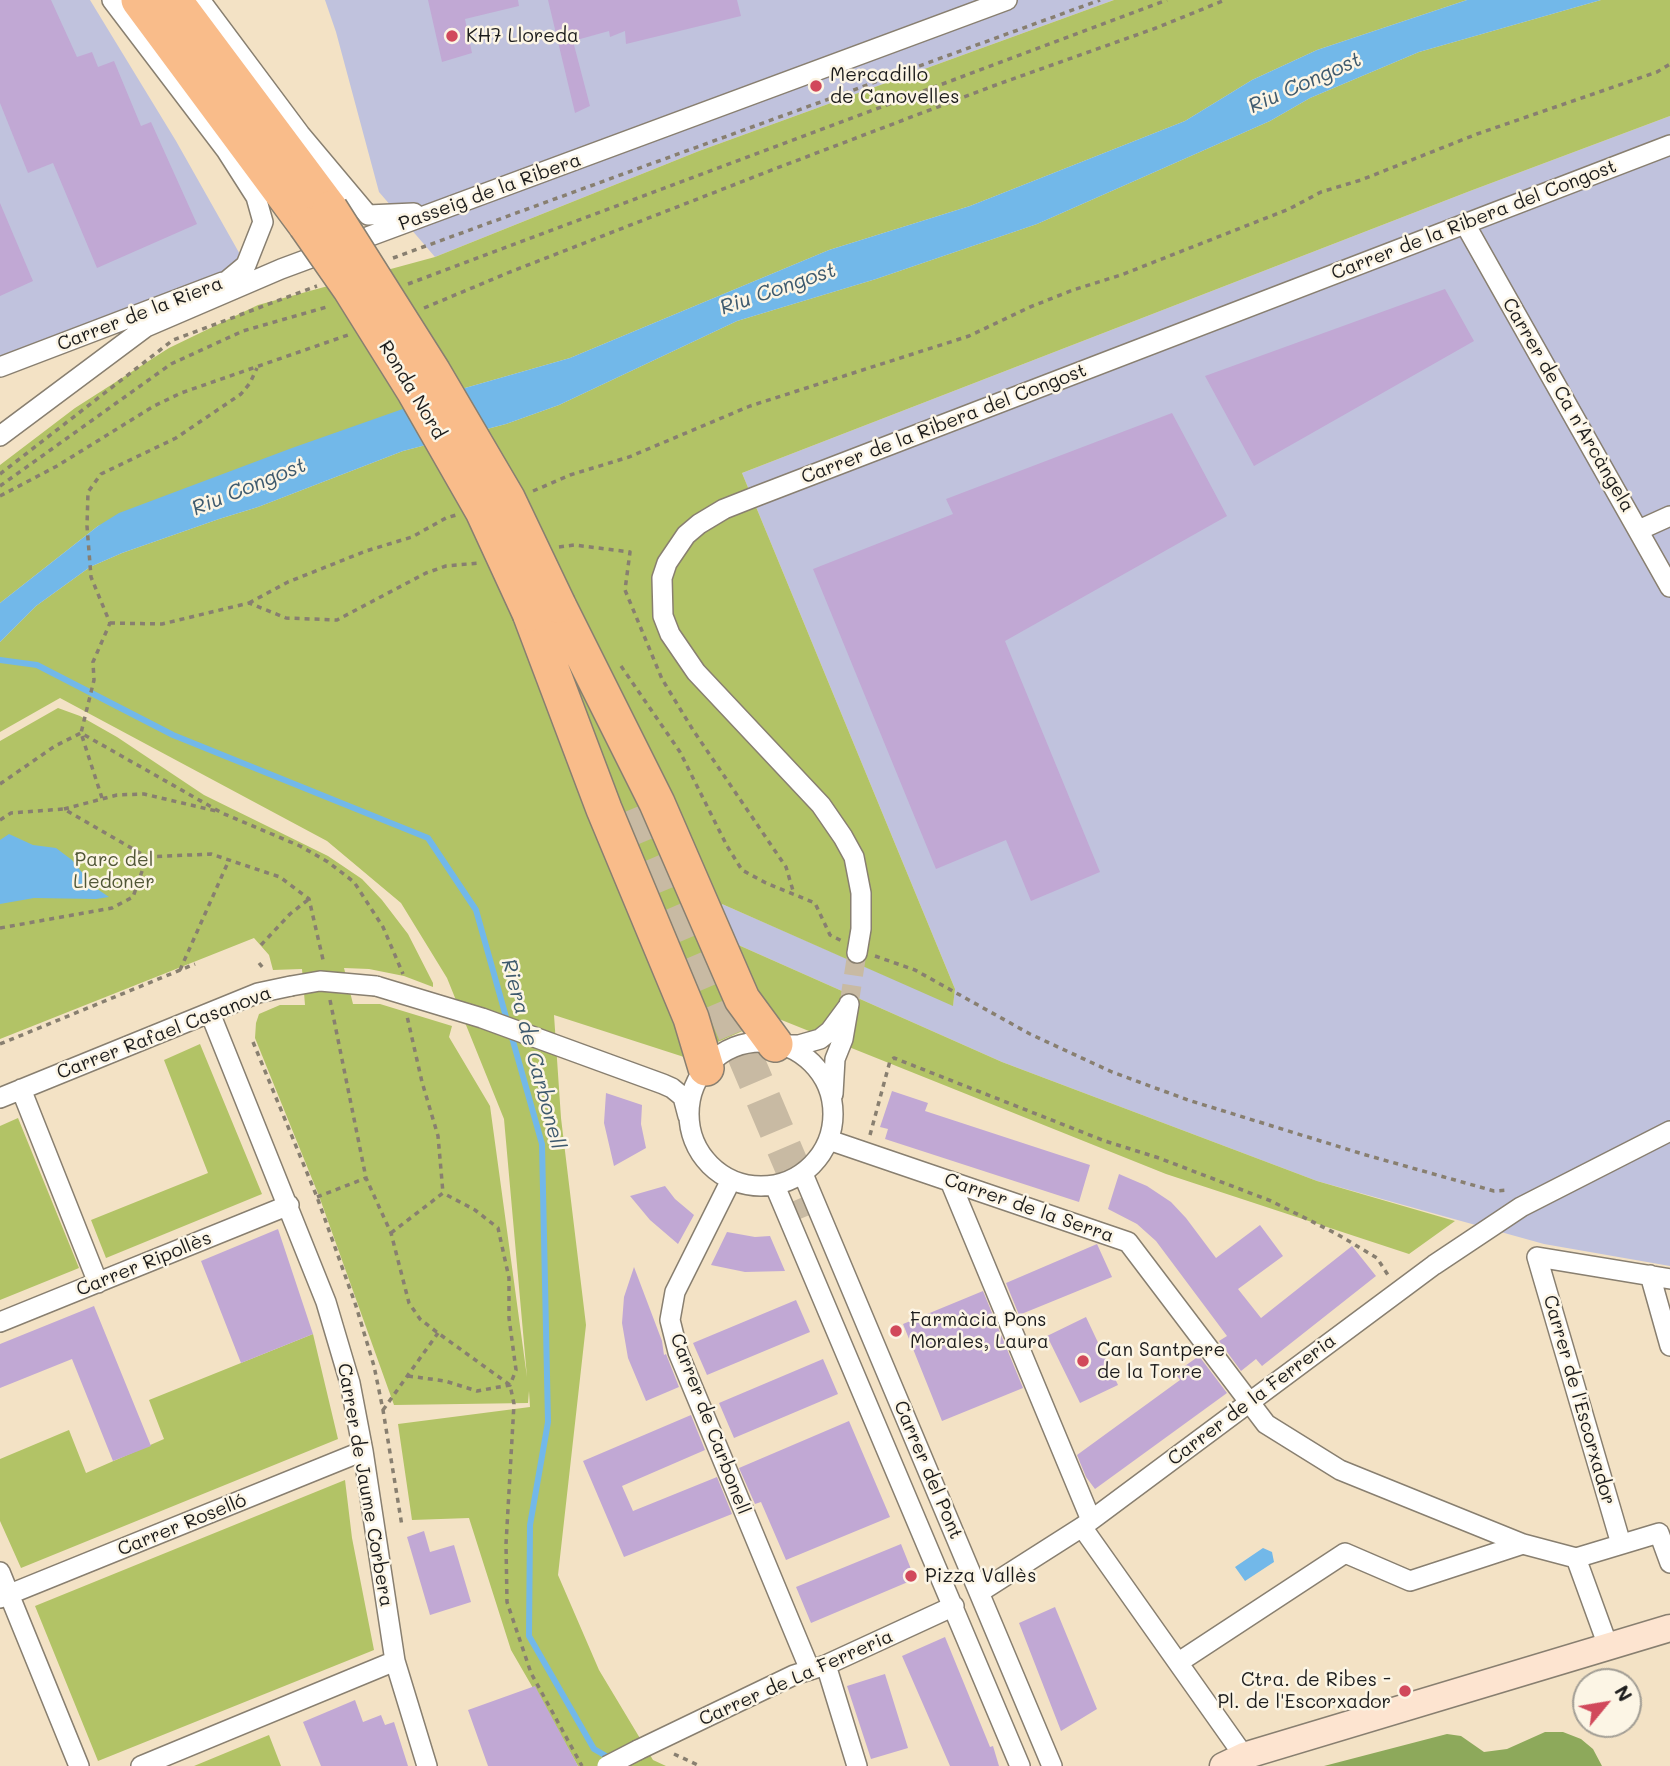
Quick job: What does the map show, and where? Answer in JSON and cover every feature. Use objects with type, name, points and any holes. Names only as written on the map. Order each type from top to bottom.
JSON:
[{"type":"highway","name":"Ronda Nord","points":[[139,0],[318,217],[426,361],[507,498],[544,609],[632,811]]},
{"type":"highway","name":"Ronda Nord","points":[[174,0],[318,217],[350,288],[544,609]]},
{"type":"highway","points":[[544,609],[657,803],[742,999],[779,1044]]},
{"type":"highway","points":[[544,609],[604,809],[691,1018],[704,1070]]},
{"type":"street","points":[[111,0],[226,150],[256,197],[263,222],[246,265],[199,305]]},
{"type":"street","points":[[200,0],[300,134],[368,215],[442,209]]},
{"type":"street","name":"Passeig de la Ribera","points":[[0,436],[146,327],[281,269],[1007,0]]},
{"type":"street","name":"Carrer de la Ribera del Congost","points":[[858,951],[862,910],[859,874],[854,857],[839,829],[821,805],[696,672],[670,634],[663,616],[662,578],[667,563],[686,535],[724,509],[1670,145]]},
{"type":"street","name":"Carrer de Ca n'Arcàngela","points":[[1465,224],[1670,587]]},
{"type":"street","name":"Carrer de la Riera","points":[[0,367],[229,279],[255,270],[281,269]]},
{"type":"street","points":[[1639,530],[1670,516]]},
{"type":"street","name":"Carrer Rafael Casanova","points":[[0,1098],[258,993],[320,981],[376,986],[405,994],[482,1018],[663,1084]]},
{"type":"street","points":[[849,1004],[848,1019],[833,1074],[834,1124],[817,1162],[803,1174],[775,1186],[756,1187],[721,1175],[705,1160],[694,1142],[683,1097],[663,1084],[678,1086],[693,1080],[724,1052],[741,1044],[759,1041],[810,1044],[820,1039],[837,1023],[849,1004]]},
{"type":"street","name":"Carrer de Jaume Corbera","points":[[210,1013],[326,1301],[350,1382],[396,1661],[428,1766]]},
{"type":"street","points":[[779,1044],[800,1053],[815,1065],[826,1080],[833,1102]]},
{"type":"street","points":[[689,1120],[690,1098],[704,1070]]},
{"type":"street","points":[[21,1089],[98,1283]]},
{"type":"street","name":"Carrer de la Ferreria","points":[[981,1592],[1086,1524],[1398,1292],[1521,1207],[1670,1131]]},
{"type":"street","name":"Carrer de la Serra","points":[[829,1140],[1128,1242],[1266,1424],[1340,1470],[1523,1544],[1576,1558]]},
{"type":"street","name":"Carrer del Pont","points":[[803,1174],[1052,1766]]},
{"type":"street","name":"Carrer de Carbonell","points":[[731,1180],[675,1292],[670,1320],[678,1352],[818,1667],[858,1766]]},
{"type":"street","points":[[950,1181],[1086,1524],[1179,1662],[1234,1761],[1608,1646],[1667,1632]]},
{"type":"street","name":"Carrer del Pont","points":[[775,1186],[1020,1766]]},
{"type":"street","name":"Carrer Ripollès","points":[[0,1322],[289,1205]]},
{"type":"street","name":"Carrer de l'Escorxador","points":[[1621,1544],[1537,1256],[1650,1275]]},
{"type":"street","points":[[1670,1279],[1650,1275],[1670,1346]]},
{"type":"street","name":"Carrer Roselló","points":[[4,1596],[363,1451]]},
{"type":"street","points":[[1608,1646],[1576,1558],[1665,1528],[1670,1563]]},
{"type":"street","points":[[1179,1662],[1345,1553],[1410,1581],[1523,1544]]},
{"type":"street","points":[[0,1572],[4,1596],[79,1766]]},
{"type":"street","name":"Carrer de La Ferreria","points":[[607,1766],[954,1606]]},
{"type":"street","points":[[141,1766],[396,1661]]},
{"type":"path","points":[[391,259],[1100,0]]},
{"type":"path","points":[[400,287],[1167,0]]},
{"type":"path","points":[[417,313],[451,295],[777,168],[1225,0]]},
{"type":"path","points":[[524,495],[569,475],[640,453],[750,407],[969,336],[1030,307],[1121,275],[1289,209],[1321,192],[1361,180],[1467,138],[1657,72],[1670,64]]},
{"type":"path","points":[[0,474],[173,340],[327,283]]},
{"type":"path","points":[[0,486],[171,363],[243,331],[335,305]]},
{"type":"path","points":[[0,496],[57,466],[154,406],[205,384],[355,333]]},
{"type":"path","points":[[102,797],[81,733],[94,680],[93,662],[110,623],[91,578],[87,526],[88,492],[101,474],[176,438],[241,394],[257,368]]},
{"type":"path","points":[[110,623],[162,624],[249,603],[288,582],[366,551],[412,537],[446,518],[481,508]]},
{"type":"path","points":[[555,547],[574,545],[631,552],[625,590],[662,679],[786,867],[794,894]]},
{"type":"path","points":[[249,603],[286,618],[337,620],[426,573],[446,566],[484,563]]},
{"type":"path","points":[[620,666],[680,752],[727,846],[742,870],[815,903],[830,935],[858,951],[915,970],[1030,1034],[1112,1072],[1188,1100],[1366,1155],[1494,1191],[1509,1190]]},
{"type":"path","points":[[0,784],[55,746],[81,733]]},
{"type":"path","points":[[81,733],[222,813],[300,846],[328,862],[354,882],[383,927],[404,976],[407,1013],[422,1082],[438,1136],[443,1193]]},
{"type":"path","points":[[0,820],[11,813],[64,809],[102,797],[144,794],[222,813]]},
{"type":"path","points":[[64,809],[147,857],[211,854],[280,877],[309,899],[326,976]]},
{"type":"path","points":[[0,928],[112,908],[133,897],[147,857]]},
{"type":"path","points":[[180,972],[229,860]]},
{"type":"path","points":[[261,945],[290,914],[309,899]]},
{"type":"path","points":[[259,962],[264,969]]},
{"type":"path","points":[[0,1044],[195,964]]},
{"type":"path","points":[[328,988],[366,1178],[391,1233],[409,1303],[420,1318],[438,1333],[510,1385]]},
{"type":"path","points":[[865,1152],[890,1060],[894,1058],[1105,1141],[1159,1158],[1271,1201],[1337,1234],[1377,1258],[1398,1292]]},
{"type":"path","points":[[317,1197],[366,1178]]},
{"type":"path","points":[[391,1233],[443,1193]]},
{"type":"path","points":[[443,1193],[475,1210],[498,1228],[509,1278],[509,1318],[516,1370],[510,1385],[514,1404],[506,1544],[507,1602],[531,1673],[582,1766]]},
{"type":"path","points":[[383,1410],[438,1333]]},
{"type":"path","points":[[408,1376],[445,1381],[477,1391],[510,1385]]},
{"type":"shaded area","points":[[0,0],[90,0],[176,141],[246,265],[0,365]]},
{"type":"shaded area","points":[[325,0],[1114,0],[699,151],[435,257],[379,192]]},
{"type":"shaded area","points":[[1670,116],[1670,1266],[1544,1244],[1317,1181],[1002,1062],[727,940],[722,904],[953,1005],[955,989],[742,473]]},
{"type":"green space","points":[[1114,0],[1467,0],[1317,50],[1252,80],[1185,121],[970,206],[829,250],[570,358],[451,392],[98,526],[0,603],[0,465],[75,408],[169,348],[258,305],[435,257],[699,151]]},
{"type":"green space","name":"Parc del Lledoner","points":[[1601,0],[1670,0],[1670,116],[742,473],[955,989],[953,1006],[722,904],[727,940],[1002,1062],[1317,1181],[1455,1221],[1409,1254],[1166,1174],[774,1017],[684,1057],[554,1015],[561,1118],[586,1325],[558,1575],[599,1670],[653,1760],[666,1766],[578,1766],[511,1650],[469,1518],[412,1520],[398,1424],[530,1407],[529,1391],[528,1403],[394,1405],[319,1196],[255,1038],[259,1014],[280,1005],[305,1005],[302,969],[273,970],[269,955],[254,938],[0,1039],[0,741],[58,708],[80,716],[117,737],[204,795],[328,856],[362,879],[382,900],[408,934],[433,987],[404,976],[369,969],[344,968],[353,1004],[380,1004],[452,1026],[449,1037],[490,1106],[527,1377],[504,1119],[447,978],[401,903],[327,841],[60,698],[0,732],[0,642],[36,606],[90,567],[122,553],[258,507],[403,451],[506,424],[559,405],[737,321],[876,279],[1037,224],[1270,121],[1310,98],[1419,52]]},
{"type":"green space","points":[[200,1044],[262,1194],[106,1258],[91,1220],[208,1173],[164,1060]]},
{"type":"green space","points":[[18,1118],[79,1268],[0,1300],[0,1126]]},
{"type":"green space","points":[[313,1334],[338,1439],[21,1568],[0,1521],[0,1459],[69,1430],[86,1473],[164,1439],[149,1400]]},
{"type":"green space","points":[[345,1480],[352,1538],[374,1650],[98,1761],[35,1606]]},
{"type":"green space","points":[[1545,1732],[1563,1732],[1572,1738],[1581,1739],[1593,1749],[1602,1766],[1324,1766],[1447,1734],[1461,1736],[1484,1752],[1507,1749]]},
{"type":"green space","points":[[269,1735],[281,1766],[194,1766]]},
{"type":"water","name":"Riu Congost","points":[[1467,0],[1601,0],[1419,52],[1310,98],[1270,121],[1037,224],[876,279],[737,321],[559,405],[506,424],[403,451],[258,507],[122,553],[90,567],[36,606],[0,642],[0,603],[98,526],[119,513],[451,392],[570,358],[829,250],[970,206],[1185,121],[1252,80],[1317,50]]},
{"type":"water","points":[[9,834],[33,845],[56,848],[72,860],[93,886],[109,897],[34,898],[0,904],[0,840]]},
{"type":"water","points":[[1263,1548],[1272,1552],[1274,1562],[1245,1581],[1235,1567]]},
{"type":"building","points":[[0,0],[51,0],[77,57],[92,52],[98,67],[114,61],[141,126],[151,122],[197,224],[97,268],[53,163],[28,173],[0,103]]},
{"type":"building","name":"KH7 Lloreda","points":[[428,0],[518,0],[519,6],[465,19],[472,53],[442,62]]},
{"type":"building","points":[[548,0],[737,0],[741,16],[626,44],[625,31],[610,37],[609,31],[573,41],[590,106],[575,113]]},
{"type":"building","points":[[0,203],[33,281],[0,296]]},
{"type":"building","points":[[1445,289],[1474,341],[1254,466],[1205,376]]},
{"type":"building","points":[[1172,413],[1227,516],[1005,641],[1100,872],[1031,901],[1006,840],[936,869],[813,569],[953,514],[946,499]]},
{"type":"building","points":[[892,1091],[928,1103],[925,1111],[1090,1165],[1079,1202],[885,1139],[888,1129],[880,1127]]},
{"type":"building","points":[[606,1093],[642,1105],[641,1124],[646,1148],[614,1166],[604,1123]]},
{"type":"building","points":[[1119,1174],[1147,1186],[1171,1202],[1216,1258],[1260,1225],[1283,1256],[1238,1289],[1261,1318],[1352,1246],[1376,1276],[1262,1366],[1256,1359],[1241,1371],[1219,1341],[1227,1336],[1156,1241],[1137,1224],[1108,1209]]},
{"type":"building","points":[[665,1186],[675,1199],[694,1215],[678,1244],[650,1220],[630,1196]]},
{"type":"building","points":[[278,1229],[313,1334],[241,1363],[201,1261]]},
{"type":"building","points":[[727,1232],[755,1237],[770,1236],[785,1271],[745,1272],[711,1265]]},
{"type":"building","points":[[1097,1244],[1112,1277],[1019,1315],[1006,1283]]},
{"type":"building","points":[[634,1267],[662,1341],[664,1355],[666,1354],[679,1387],[646,1401],[628,1358],[622,1323],[624,1297]]},
{"type":"building","points":[[983,1291],[1023,1388],[942,1421],[903,1324]]},
{"type":"building","points":[[796,1300],[810,1332],[707,1375],[693,1343]]},
{"type":"building","points":[[94,1306],[151,1446],[113,1461],[72,1359],[0,1388],[0,1344]]},
{"type":"building","name":"Can Santpere de la Torre","points":[[1086,1317],[1118,1385],[1080,1403],[1047,1336]]},
{"type":"building","points":[[1199,1356],[1227,1393],[1095,1489],[1086,1477],[1077,1455],[1180,1380],[1175,1373]]},
{"type":"building","points":[[823,1359],[838,1394],[734,1438],[719,1403]]},
{"type":"building","points":[[691,1415],[705,1450],[622,1486],[633,1511],[717,1477],[732,1514],[624,1557],[583,1461]]},
{"type":"building","points":[[849,1421],[890,1517],[786,1560],[761,1502],[755,1504],[739,1468]]},
{"type":"building","points":[[424,1531],[430,1552],[454,1545],[471,1602],[430,1615],[407,1537]]},
{"type":"building","points":[[901,1544],[915,1579],[811,1623],[796,1587]]},
{"type":"building","points":[[1055,1607],[1097,1709],[1061,1731],[1019,1623]]},
{"type":"building","points":[[945,1637],[990,1747],[993,1746],[999,1766],[950,1766],[902,1656]]},
{"type":"building","points":[[885,1674],[908,1748],[871,1759],[847,1686]]},
{"type":"building","points":[[535,1686],[578,1766],[488,1766],[468,1710]]},
{"type":"building","points":[[355,1700],[363,1722],[381,1715],[385,1725],[394,1722],[408,1766],[321,1766],[303,1722]]},
{"type":"waterway","name":"Riera de Carbonell","points":[[0,660],[37,665],[173,735],[428,838],[476,910],[508,1024]]},
{"type":"waterway","name":"Riera de Carbonell","points":[[511,1034],[542,1144],[548,1422],[530,1525],[529,1636],[594,1749],[613,1760]]},
{"type":"tunnel","points":[[639,806],[812,1214]]},
{"type":"tunnel","points":[[849,1004],[857,953]]},
{"type":"place","name":"KH7 Lloreda","points":[[452,36]]},
{"type":"place","name":"Mercadillo de Canovelles","points":[[816,86]]},
{"type":"place","name":"Farmàcia Pons Morales, Laura","points":[[896,1331]]},
{"type":"place","name":"Can Santpere de la Torre","points":[[1083,1361]]},
{"type":"place","name":"Pizza Vallès","points":[[911,1576]]},
{"type":"place","name":"Ctra. de Ribes - Pl. de l'Escorxador","points":[[1405,1691]]}]
